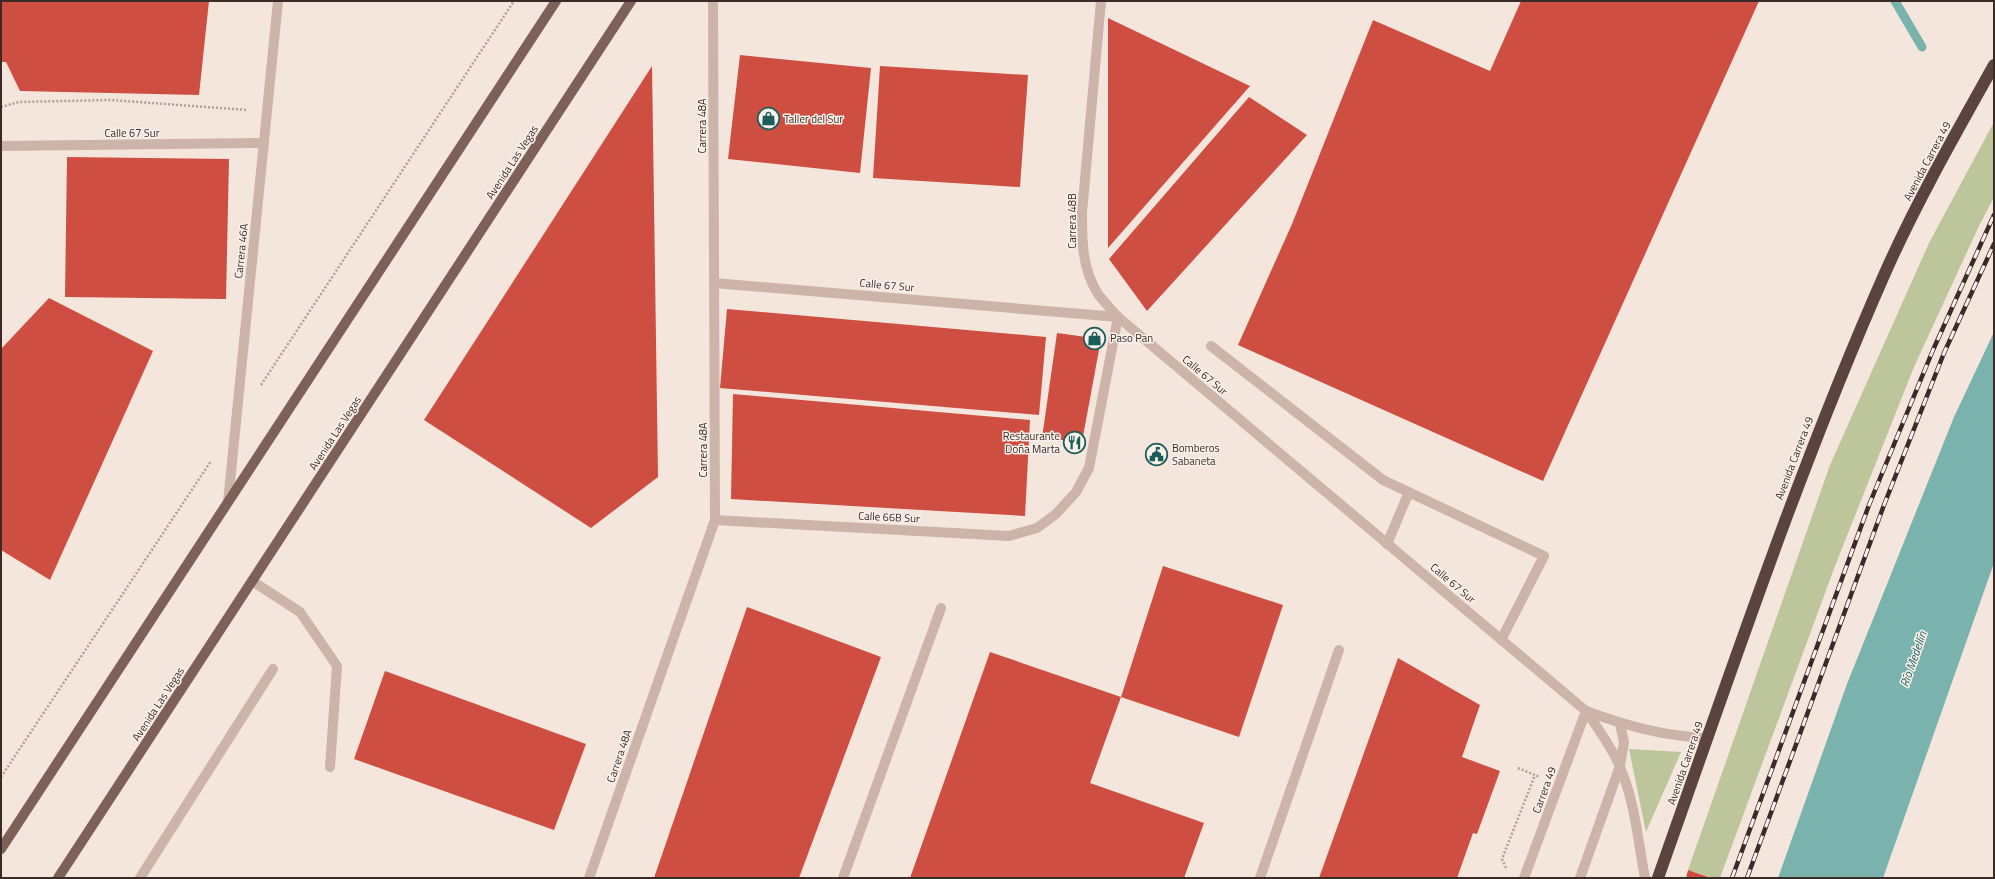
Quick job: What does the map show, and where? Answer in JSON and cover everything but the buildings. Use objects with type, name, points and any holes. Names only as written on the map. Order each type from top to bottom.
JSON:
[{"type":"highway","name":"Avenida Carrera 49","points":[[1658,878],[1788,510],[1835,391],[1886,271],[1928,183],[1994,65]]},
{"type":"main road","points":[[1,849],[556,1]]},
{"type":"main road","name":"Avenida Las Vegas","points":[[58,878],[631,1]]},
{"type":"street","name":"Carrera 46A","points":[[228,502],[278,1]]},
{"type":"street","name":"Carrera 48A","points":[[589,878],[715,520],[713,1]]},
{"type":"street","name":"Carrera 48B","points":[[1101,1],[1082,212],[1082,241],[1087,273],[1098,294],[1118,317]]},
{"type":"street","name":"Calle 67 Sur","points":[[1,146],[264,144]]},
{"type":"street","name":"Calle 67 Sur","points":[[714,283],[1118,317],[1586,711],[1606,741],[1620,766],[1634,814],[1645,878]]},
{"type":"street","name":"Calle 66B Sur","points":[[715,520],[1009,536],[1037,528],[1056,514],[1076,492],[1089,468],[1118,317]]},
{"type":"street","points":[[1211,346],[1383,480],[1544,556],[1501,640]]},
{"type":"street","points":[[1387,544],[1409,492]]},
{"type":"street","points":[[252,581],[300,612],[337,666],[330,767]]},
{"type":"street","points":[[843,878],[941,608]]},
{"type":"street","points":[[1260,878],[1340,650]]},
{"type":"street","points":[[140,878],[273,669]]},
{"type":"street","name":"Calle 67 Sur","points":[[1586,711],[1620,724],[1645,731],[1679,737],[1707,738]]},
{"type":"street","name":"Carrera 49","points":[[1524,878],[1586,711]]},
{"type":"street","points":[[1580,878],[1620,766],[1624,742],[1620,724]]},
{"type":"path","points":[[1,107],[19,102],[111,100],[267,111]]},
{"type":"path","points":[[1502,859],[1534,775]]},
{"type":"green space","points":[[1994,122],[1994,197],[1979,226],[1914,367],[1835,566],[1720,878],[1712,878],[1688,870],[1830,465],[1929,243]]},
{"type":"green space","points":[[1629,749],[1681,752],[1646,832]]},
{"type":"water","name":"Río Medellín","points":[[1994,332],[1994,563],[1883,878],[1778,878],[1847,684],[1954,417]]},
{"type":"waterway","points":[[1895,1],[1922,47]]},
{"type":"railway","points":[[1732,878],[1869,505],[1933,350],[1994,215]]},
{"type":"railway","points":[[1747,878],[1884,505],[1944,353],[1994,244]]},
{"type":"place","name":"Taller del Sur","points":[[768,119]]},
{"type":"place","name":"Paso Pan","points":[[1094,338]]},
{"type":"place","name":"Restaurante Doña Marta","points":[[1075,442]]},
{"type":"place","name":"Bomberos Sabaneta","points":[[1157,454]]}]
